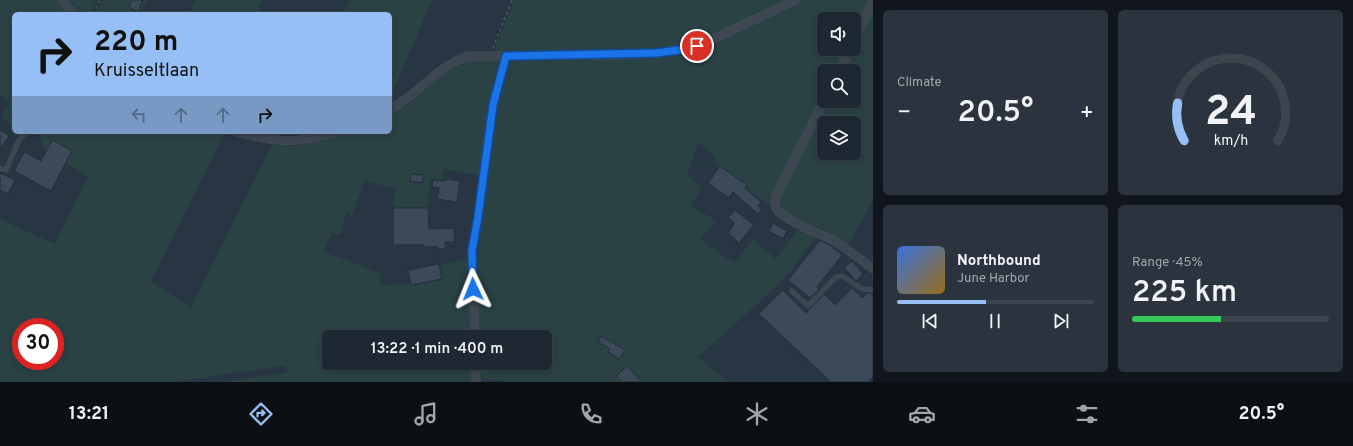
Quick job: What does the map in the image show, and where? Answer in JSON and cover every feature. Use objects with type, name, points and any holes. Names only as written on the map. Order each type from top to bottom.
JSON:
[{"type":"street","points":[[62,0],[72,12]]},
{"type":"street","points":[[392,108],[412,95],[443,68],[468,56],[656,53],[687,49],[709,41],[796,0]]},
{"type":"street","points":[[861,26],[873,2]]},
{"type":"street","points":[[475,330],[472,251],[493,105],[506,56]]},
{"type":"street","points":[[820,108],[776,196],[776,209],[787,218],[845,248],[873,269]]},
{"type":"street","points":[[244,134],[266,140],[284,142],[304,141],[329,134]]},
{"type":"street","points":[[476,370],[476,382]]},
{"type":"lane","points":[[0,168],[6,170],[20,140],[24,134]]},
{"type":"lane","points":[[792,291],[808,306],[836,277],[842,276],[862,289],[873,290]]},
{"type":"path","points":[[94,12],[100,0]]},
{"type":"path","points":[[490,55],[512,0]]},
{"type":"green space","points":[[0,0],[59,0],[71,12],[12,12],[12,125],[1,116],[10,103],[0,96]]},
{"type":"green space","points":[[69,0],[97,0],[90,12],[79,12]]},
{"type":"green space","points":[[103,0],[147,0],[141,12],[97,12]]},
{"type":"green space","points":[[196,0],[262,0],[257,12],[190,12]]},
{"type":"green space","points":[[349,0],[432,0],[392,93],[392,12],[344,12]]},
{"type":"green space","points":[[514,0],[790,0],[690,45],[657,51],[499,53],[496,50],[496,46]]},
{"type":"green space","points":[[803,0],[871,0],[861,20],[861,12],[817,12],[817,56],[844,56],[840,64],[817,64],[817,108],[772,198],[772,206],[760,199],[712,162],[716,157],[698,142],[687,175],[702,187],[691,206],[717,221],[702,236],[702,241],[734,263],[753,239],[776,259],[798,229],[816,237],[790,272],[773,290],[698,357],[729,382],[508,382],[483,378],[481,370],[552,370],[552,330],[479,330],[476,271],[478,246],[499,88],[507,63],[518,60],[646,57],[737,32]]},
{"type":"green space","points":[[873,9],[873,200],[848,246],[788,216],[779,207],[779,200],[817,122],[817,160],[861,160],[861,116],[820,116],[824,108],[861,108],[861,64],[846,64],[850,56],[861,56],[861,33]]},
{"type":"green space","points":[[465,59],[499,59],[500,62],[492,92],[481,176],[444,169],[442,181],[431,179],[427,208],[393,208],[395,189],[365,181],[352,217],[346,211],[341,234],[331,235],[324,252],[381,273],[380,286],[423,281],[422,270],[470,257],[473,330],[322,330],[322,370],[474,370],[473,382],[222,382],[288,372],[284,366],[171,382],[0,382],[0,219],[55,244],[88,176],[46,153],[38,134],[224,134],[151,282],[191,307],[272,144],[297,146],[320,142],[341,134],[392,134],[392,113],[413,100],[447,71]]},
{"type":"building","points":[[132,0],[143,0],[138,12],[129,7]]},
{"type":"building","points":[[0,129],[9,136],[0,149]]},
{"type":"building","points":[[52,140],[72,151],[51,191],[14,171],[24,152],[41,161]]},
{"type":"building","points":[[720,166],[747,185],[745,188],[761,202],[758,206],[762,209],[758,214],[733,192],[729,198],[708,183]]},
{"type":"building","points":[[0,173],[15,180],[8,194],[0,190]]},
{"type":"building","points":[[411,174],[423,175],[422,183],[410,181]]},
{"type":"building","points":[[446,179],[460,181],[457,202],[437,199],[439,188],[432,187],[433,180],[445,181]]},
{"type":"building","points":[[393,208],[428,208],[429,229],[454,228],[455,242],[445,242],[445,249],[438,249],[438,247],[426,247],[424,245],[393,245]]},
{"type":"building","points":[[735,210],[754,225],[739,243],[728,233],[734,223],[728,218]]},
{"type":"building","points":[[773,223],[787,231],[783,239],[769,231]]},
{"type":"building","points":[[820,240],[830,245],[842,255],[817,287],[819,290],[810,298],[788,280]]},
{"type":"building","points":[[852,261],[863,274],[856,281],[844,267]]},
{"type":"building","points":[[439,264],[442,279],[411,285],[408,270]]},
{"type":"building","points":[[852,288],[862,298],[867,293],[870,293],[873,296],[873,377],[868,382],[831,382],[759,314],[783,290],[806,313],[824,294],[835,305]]},
{"type":"building","points":[[601,336],[625,350],[619,359],[608,352],[610,349],[598,342]]},
{"type":"building","points":[[627,366],[642,382],[622,382],[616,376]]},
{"type":"route","points":[[473,289],[472,251],[493,105],[506,56],[656,53],[687,49],[697,46]]}]
